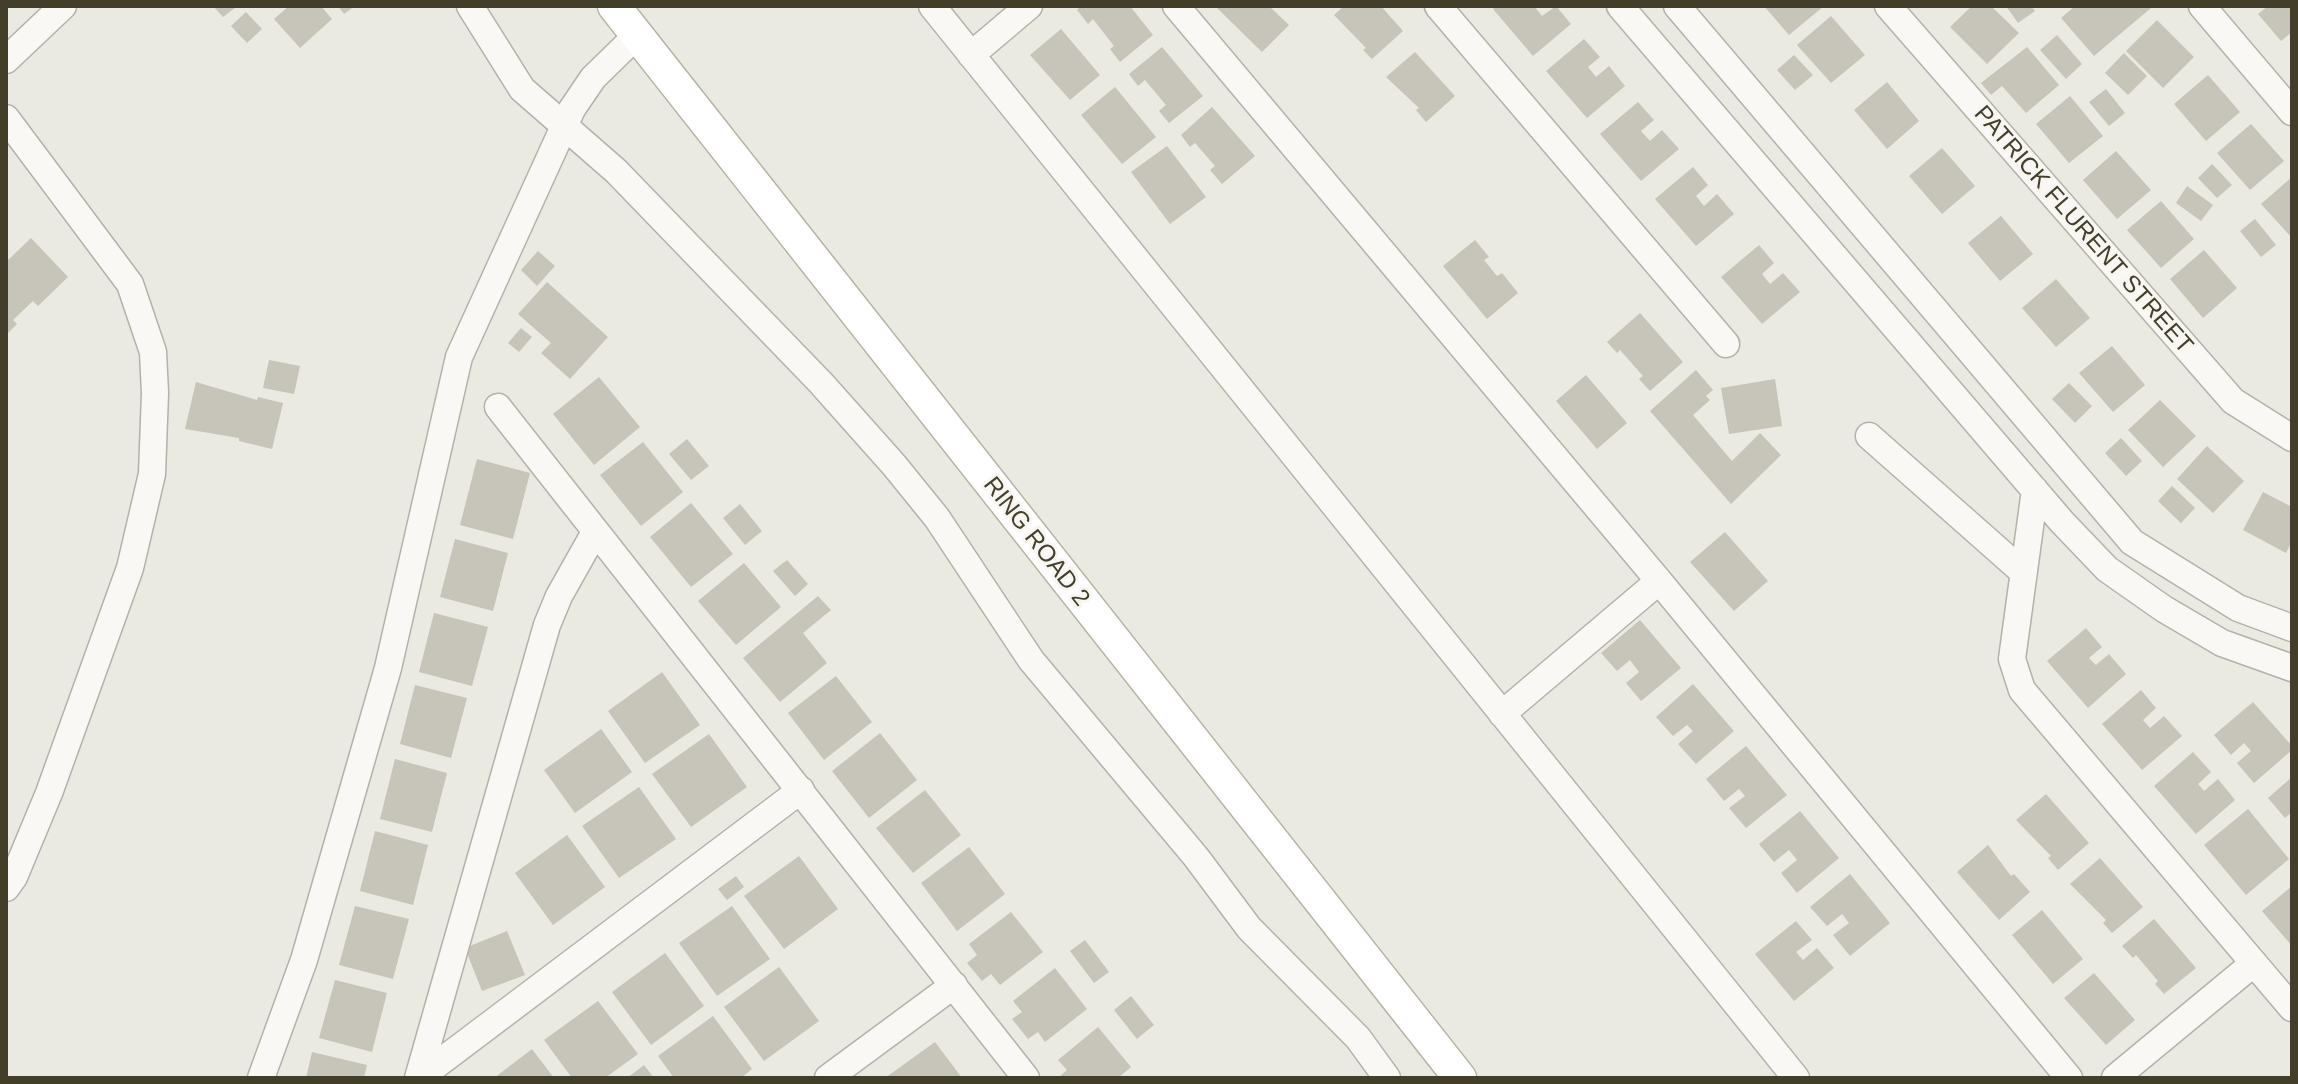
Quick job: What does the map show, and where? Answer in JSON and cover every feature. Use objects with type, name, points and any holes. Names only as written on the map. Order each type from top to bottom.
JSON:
[{"type":"main road","name":"RING ROAD 2","points":[[627,20],[1451,1075]]},
{"type":"street","points":[[6,60],[63,6]]},
{"type":"street","points":[[470,6],[522,89],[616,171],[727,284],[894,465],[937,518],[1031,660],[1196,857],[1249,928],[1358,1038],[1387,1078]]},
{"type":"street","points":[[932,6],[1796,1078]]},
{"type":"street","points":[[971,55],[1029,6]]},
{"type":"street","points":[[1176,6],[1659,581],[2069,1078]]},
{"type":"street","points":[[1438,6],[1726,344]]},
{"type":"street","points":[[1620,6],[2035,490],[2107,569],[2164,609],[2222,643],[2292,668]]},
{"type":"street","points":[[1677,6],[2132,542],[2238,608],[2292,628]]},
{"type":"street","name":"PATRICK FLURENT STREET","points":[[1888,6],[2233,401],[2292,438]]},
{"type":"street","points":[[2202,6],[2292,112]]},
{"type":"street","points":[[261,1078],[304,960],[388,668],[459,357],[565,125],[627,20]]},
{"type":"street","points":[[6,118],[130,284],[153,352],[155,393],[152,474],[130,568],[49,793],[14,877],[6,888]]},
{"type":"street","points":[[1777,189],[1809,164]]},
{"type":"street","points":[[498,407],[1026,1078]]},
{"type":"street","points":[[1869,436],[2023,572]]},
{"type":"street","points":[[2035,490],[2012,659],[2022,690],[2292,1008]]},
{"type":"street","points":[[418,1078],[547,625],[559,596],[595,532]]},
{"type":"street","points":[[2107,569],[2132,542]]},
{"type":"street","points":[[1502,714],[1659,581]]},
{"type":"street","points":[[418,1078],[801,790]]},
{"type":"street","points":[[2115,1078],[2254,963]]},
{"type":"street","points":[[828,1078],[954,985]]},
{"type":"building","points":[[213,6],[233,6],[235,8],[223,17]]},
{"type":"building","points":[[289,6],[321,6],[332,19],[300,48],[274,19]]},
{"type":"building","points":[[338,6],[355,6],[344,14]]},
{"type":"building","points":[[1081,6],[1130,6],[1153,35],[1120,62],[1110,49],[1114,46],[1093,19],[1088,24],[1077,10]]},
{"type":"building","points":[[1215,6],[1269,6],[1289,25],[1262,52]]},
{"type":"building","points":[[1344,6],[1381,6],[1403,31],[1372,59],[1363,50],[1366,48],[1334,15]]},
{"type":"building","points":[[1496,6],[1534,6],[1542,16],[1556,6],[1571,24],[1533,56],[1493,9]]},
{"type":"building","points":[[1764,6],[1824,6],[1789,35]]},
{"type":"building","points":[[1972,6],[1991,6],[2019,33],[1987,64],[1950,27]]},
{"type":"building","points":[[2006,6],[2031,6],[2035,11],[2018,23]]},
{"type":"building","points":[[2075,6],[2151,8],[2094,56],[2061,18]]},
{"type":"building","points":[[2268,6],[2292,6],[2292,32],[2281,41],[2258,14]]},
{"type":"building","points":[[246,12],[262,29],[247,43],[231,26]]},
{"type":"building","points":[[1831,16],[1865,55],[1831,83],[1797,45]]},
{"type":"building","points":[[2157,20],[2194,57],[2163,88],[2126,51]]},
{"type":"building","points":[[1061,29],[1100,75],[1070,100],[1030,55]]},
{"type":"building","points":[[2057,35],[2082,64],[2066,79],[2040,50]]},
{"type":"building","points":[[1584,39],[1600,57],[1588,67],[1596,77],[1609,66],[1625,86],[1587,118],[1546,71]]},
{"type":"building","points":[[1162,47],[1203,96],[1169,123],[1159,111],[1166,105],[1145,80],[1138,86],[1129,74]]},
{"type":"building","points":[[2027,47],[2059,85],[2026,113],[2002,86],[1991,95],[1981,83]]},
{"type":"building","points":[[1415,52],[1455,96],[1426,122],[1416,110],[1419,108],[1386,77]]},
{"type":"building","points":[[2124,53],[2147,76],[2128,95],[2105,73]]},
{"type":"building","points":[[1794,55],[1813,75],[1795,90],[1777,70]]},
{"type":"building","points":[[2208,75],[2240,112],[2206,141],[2174,104]]},
{"type":"building","points":[[1887,82],[1919,121],[1887,149],[1854,110]]},
{"type":"building","points":[[1115,87],[1156,137],[1122,164],[1081,115]]},
{"type":"building","points":[[2106,89],[2125,113],[2109,126],[2089,102]]},
{"type":"building","points":[[2070,96],[2103,136],[2069,163],[2036,124]]},
{"type":"building","points":[[1638,102],[1654,120],[1641,131],[1650,141],[1662,130],[1679,149],[1641,181],[1600,134]]},
{"type":"building","points":[[1212,107],[1255,156],[1222,184],[1210,170],[1215,166],[1195,143],[1190,147],[1181,135]]},
{"type":"building","points":[[2251,124],[2284,161],[2250,190],[2217,153]]},
{"type":"building","points":[[1167,146],[1206,197],[1170,224],[1131,172]]},
{"type":"building","points":[[1942,148],[1975,186],[1942,214],[1909,176]]},
{"type":"building","points":[[2116,151],[2151,190],[2117,219],[2083,180]]},
{"type":"building","points":[[2212,164],[2232,185],[2217,198],[2198,178]]},
{"type":"building","points":[[1693,167],[1708,185],[1696,196],[1704,206],[1717,194],[1734,214],[1696,246],[1655,199]]},
{"type":"building","points":[[2292,177],[2292,238],[2261,204]]},
{"type":"building","points":[[2187,186],[2213,205],[2201,221],[2176,203]]},
{"type":"building","points":[[2161,201],[2194,239],[2161,268],[2127,230]]},
{"type":"building","points":[[2001,216],[2033,254],[2000,281],[1968,243]]},
{"type":"building","points":[[2255,219],[2276,245],[2261,257],[2240,231]]},
{"type":"building","points":[[31,238],[68,277],[38,306],[33,301],[13,320],[17,324],[6,335],[6,262]]},
{"type":"building","points":[[1475,240],[1489,257],[1484,260],[1497,276],[1502,273],[1518,293],[1487,319],[1443,266]]},
{"type":"building","points":[[1759,245],[1774,263],[1762,274],[1770,284],[1783,273],[1800,292],[1762,324],[1721,277]]},
{"type":"building","points":[[2204,250],[2237,288],[2203,318],[2170,279]]},
{"type":"building","points":[[538,251],[555,266],[537,286],[521,270]]},
{"type":"building","points":[[2056,279],[2090,318],[2056,347],[2022,308]]},
{"type":"building","points":[[547,282],[608,337],[570,379],[541,353],[551,343],[518,314]]},
{"type":"building","points":[[1640,313],[1683,362],[1650,391],[1639,379],[1643,376],[1620,350],[1617,353],[1607,342]]},
{"type":"building","points":[[521,328],[532,337],[519,352],[508,343]]},
{"type":"building","points":[[2112,346],[2145,385],[2113,412],[2079,373]]},
{"type":"building","points":[[269,360],[300,366],[294,394],[263,388]]},
{"type":"building","points":[[1696,370],[1713,390],[1706,396],[1710,400],[1693,415],[1732,461],[1760,433],[1781,455],[1731,504],[1650,411]]},
{"type":"building","points":[[1586,375],[1627,423],[1597,449],[1556,401]]},
{"type":"building","points":[[599,377],[640,427],[594,465],[553,414]]},
{"type":"building","points":[[1775,379],[1782,426],[1729,434],[1721,388]]},
{"type":"building","points":[[196,382],[257,400],[258,397],[283,403],[272,449],[239,441],[239,438],[185,429]]},
{"type":"building","points":[[2069,383],[2092,406],[2075,423],[2052,399]]},
{"type":"building","points":[[2160,400],[2196,436],[2163,467],[2128,430]]},
{"type":"building","points":[[2121,438],[2142,461],[2126,476],[2105,453]]},
{"type":"building","points":[[687,439],[709,466],[691,480],[669,454]]},
{"type":"building","points":[[643,442],[683,492],[641,526],[600,475]]},
{"type":"building","points":[[2207,446],[2244,481],[2213,513],[2177,479]]},
{"type":"building","points":[[477,459],[530,473],[513,539],[460,525]]},
{"type":"building","points":[[2172,486],[2195,508],[2181,523],[2158,501]]},
{"type":"building","points":[[2263,492],[2292,507],[2292,541],[2286,553],[2243,530]]},
{"type":"building","points":[[691,503],[733,554],[691,587],[650,537]]},
{"type":"building","points":[[740,504],[762,531],[745,545],[723,518]]},
{"type":"building","points":[[1725,532],[1768,581],[1734,611],[1690,562]]},
{"type":"building","points":[[455,539],[508,553],[493,611],[440,597]]},
{"type":"building","points":[[787,560],[808,584],[795,596],[773,571]]},
{"type":"building","points":[[744,563],[781,607],[736,645],[698,601]]},
{"type":"building","points":[[818,596],[831,610],[803,633],[827,663],[780,702],[743,658]]},
{"type":"building","points":[[434,613],[488,627],[472,686],[419,672]]},
{"type":"building","points":[[1640,620],[1681,668],[1641,701],[1626,683],[1639,672],[1630,660],[1617,671],[1601,653]]},
{"type":"building","points":[[2086,628],[2102,647],[2089,658],[2096,665],[2109,654],[2126,674],[2088,708],[2047,661]]},
{"type":"building","points":[[662,672],[700,725],[645,763],[608,711]]},
{"type":"building","points":[[836,676],[872,722],[824,760],[788,713]]},
{"type":"building","points":[[1693,684],[1734,731],[1696,764],[1678,744],[1693,731],[1687,725],[1673,736],[1656,717]]},
{"type":"building","points":[[415,685],[467,698],[451,758],[400,744]]},
{"type":"building","points":[[2141,690],[2156,708],[2143,720],[2150,728],[2164,716],[2182,736],[2142,770],[2102,724]]},
{"type":"building","points":[[2253,702],[2292,746],[2292,750],[2254,783],[2237,763],[2251,751],[2244,743],[2231,755],[2214,735]]},
{"type":"building","points":[[601,729],[632,772],[575,813],[544,770]]},
{"type":"building","points":[[880,733],[917,780],[869,818],[832,771]]},
{"type":"building","points":[[709,734],[747,787],[691,827],[652,774]]},
{"type":"building","points":[[1746,746],[1787,795],[1746,828],[1729,808],[1745,796],[1739,789],[1724,801],[1706,779]]},
{"type":"building","points":[[2193,752],[2211,772],[2198,784],[2204,791],[2218,779],[2235,800],[2196,834],[2154,786]]},
{"type":"building","points":[[395,759],[447,773],[432,832],[380,819]]},
{"type":"building","points":[[2292,777],[2292,812],[2285,818],[2268,798]]},
{"type":"building","points":[[639,787],[676,839],[619,878],[582,826]]},
{"type":"building","points":[[925,790],[961,835],[913,873],[876,828]]},
{"type":"building","points":[[2046,794],[2089,843],[2058,870],[2048,858],[2051,856],[2016,820]]},
{"type":"building","points":[[2248,809],[2289,859],[2246,895],[2204,845]]},
{"type":"building","points":[[1800,811],[1839,858],[1797,893],[1781,873],[1797,860],[1789,850],[1774,862],[1759,844]]},
{"type":"building","points":[[375,831],[428,845],[413,905],[360,891]]},
{"type":"building","points":[[567,835],[605,887],[553,925],[515,873]]},
{"type":"building","points":[[1988,845],[2011,876],[2014,874],[2030,892],[1999,920],[1957,872]]},
{"type":"building","points":[[969,847],[1005,894],[957,931],[921,883]]},
{"type":"building","points":[[799,856],[838,909],[784,949],[744,896]]},
{"type":"building","points":[[2100,858],[2143,907],[2112,933],[2103,923],[2106,920],[2070,884]]},
{"type":"building","points":[[1850,874],[1890,923],[1850,956],[1833,935],[1849,923],[1842,914],[1827,926],[1810,907]]},
{"type":"building","points":[[736,876],[744,887],[727,900],[718,889]]},
{"type":"building","points":[[2292,886],[2292,946],[2262,911]]},
{"type":"building","points":[[355,906],[409,919],[393,979],[339,965]]},
{"type":"building","points":[[732,906],[770,959],[717,996],[679,943]]},
{"type":"building","points":[[2042,910],[2083,959],[2053,984],[2012,935]]},
{"type":"building","points":[[1011,912],[1043,952],[1000,985],[991,974],[982,981],[967,963],[977,955],[969,944]]},
{"type":"building","points":[[2154,919],[2196,968],[2164,994],[2155,984],[2158,981],[2136,955],[2133,958],[2122,946]]},
{"type":"building","points":[[1796,921],[1812,940],[1796,952],[1803,960],[1817,948],[1834,968],[1794,1001],[1755,954]]},
{"type":"building","points":[[507,931],[525,975],[482,991],[465,948]]},
{"type":"building","points":[[1085,940],[1109,972],[1094,983],[1070,951]]},
{"type":"building","points":[[665,953],[704,1006],[651,1045],[612,992]]},
{"type":"building","points":[[779,967],[819,1021],[764,1061],[724,1007]]},
{"type":"building","points":[[1055,968],[1087,1009],[1045,1042],[1038,1032],[1028,1039],[1012,1019],[1022,1012],[1013,1001]]},
{"type":"building","points":[[2094,973],[2135,1020],[2106,1045],[2064,998]]},
{"type":"building","points":[[335,980],[387,993],[372,1052],[319,1038]]},
{"type":"building","points":[[1131,996],[1154,1025],[1137,1039],[1114,1010]]},
{"type":"building","points":[[598,1001],[638,1054],[605,1078],[572,1078],[544,1040]]},
{"type":"building","points":[[713,1016],[752,1069],[741,1078],[674,1078],[658,1056]]},
{"type":"building","points":[[1098,1027],[1131,1067],[1118,1078],[1058,1078],[1067,1070],[1058,1060]]},
{"type":"building","points":[[935,1042],[962,1078],[885,1078]]},
{"type":"building","points":[[532,1049],[554,1078],[494,1078]]},
{"type":"building","points":[[312,1052],[367,1065],[364,1078],[306,1078]]},
{"type":"building","points":[[644,1065],[654,1078],[627,1078]]}]
